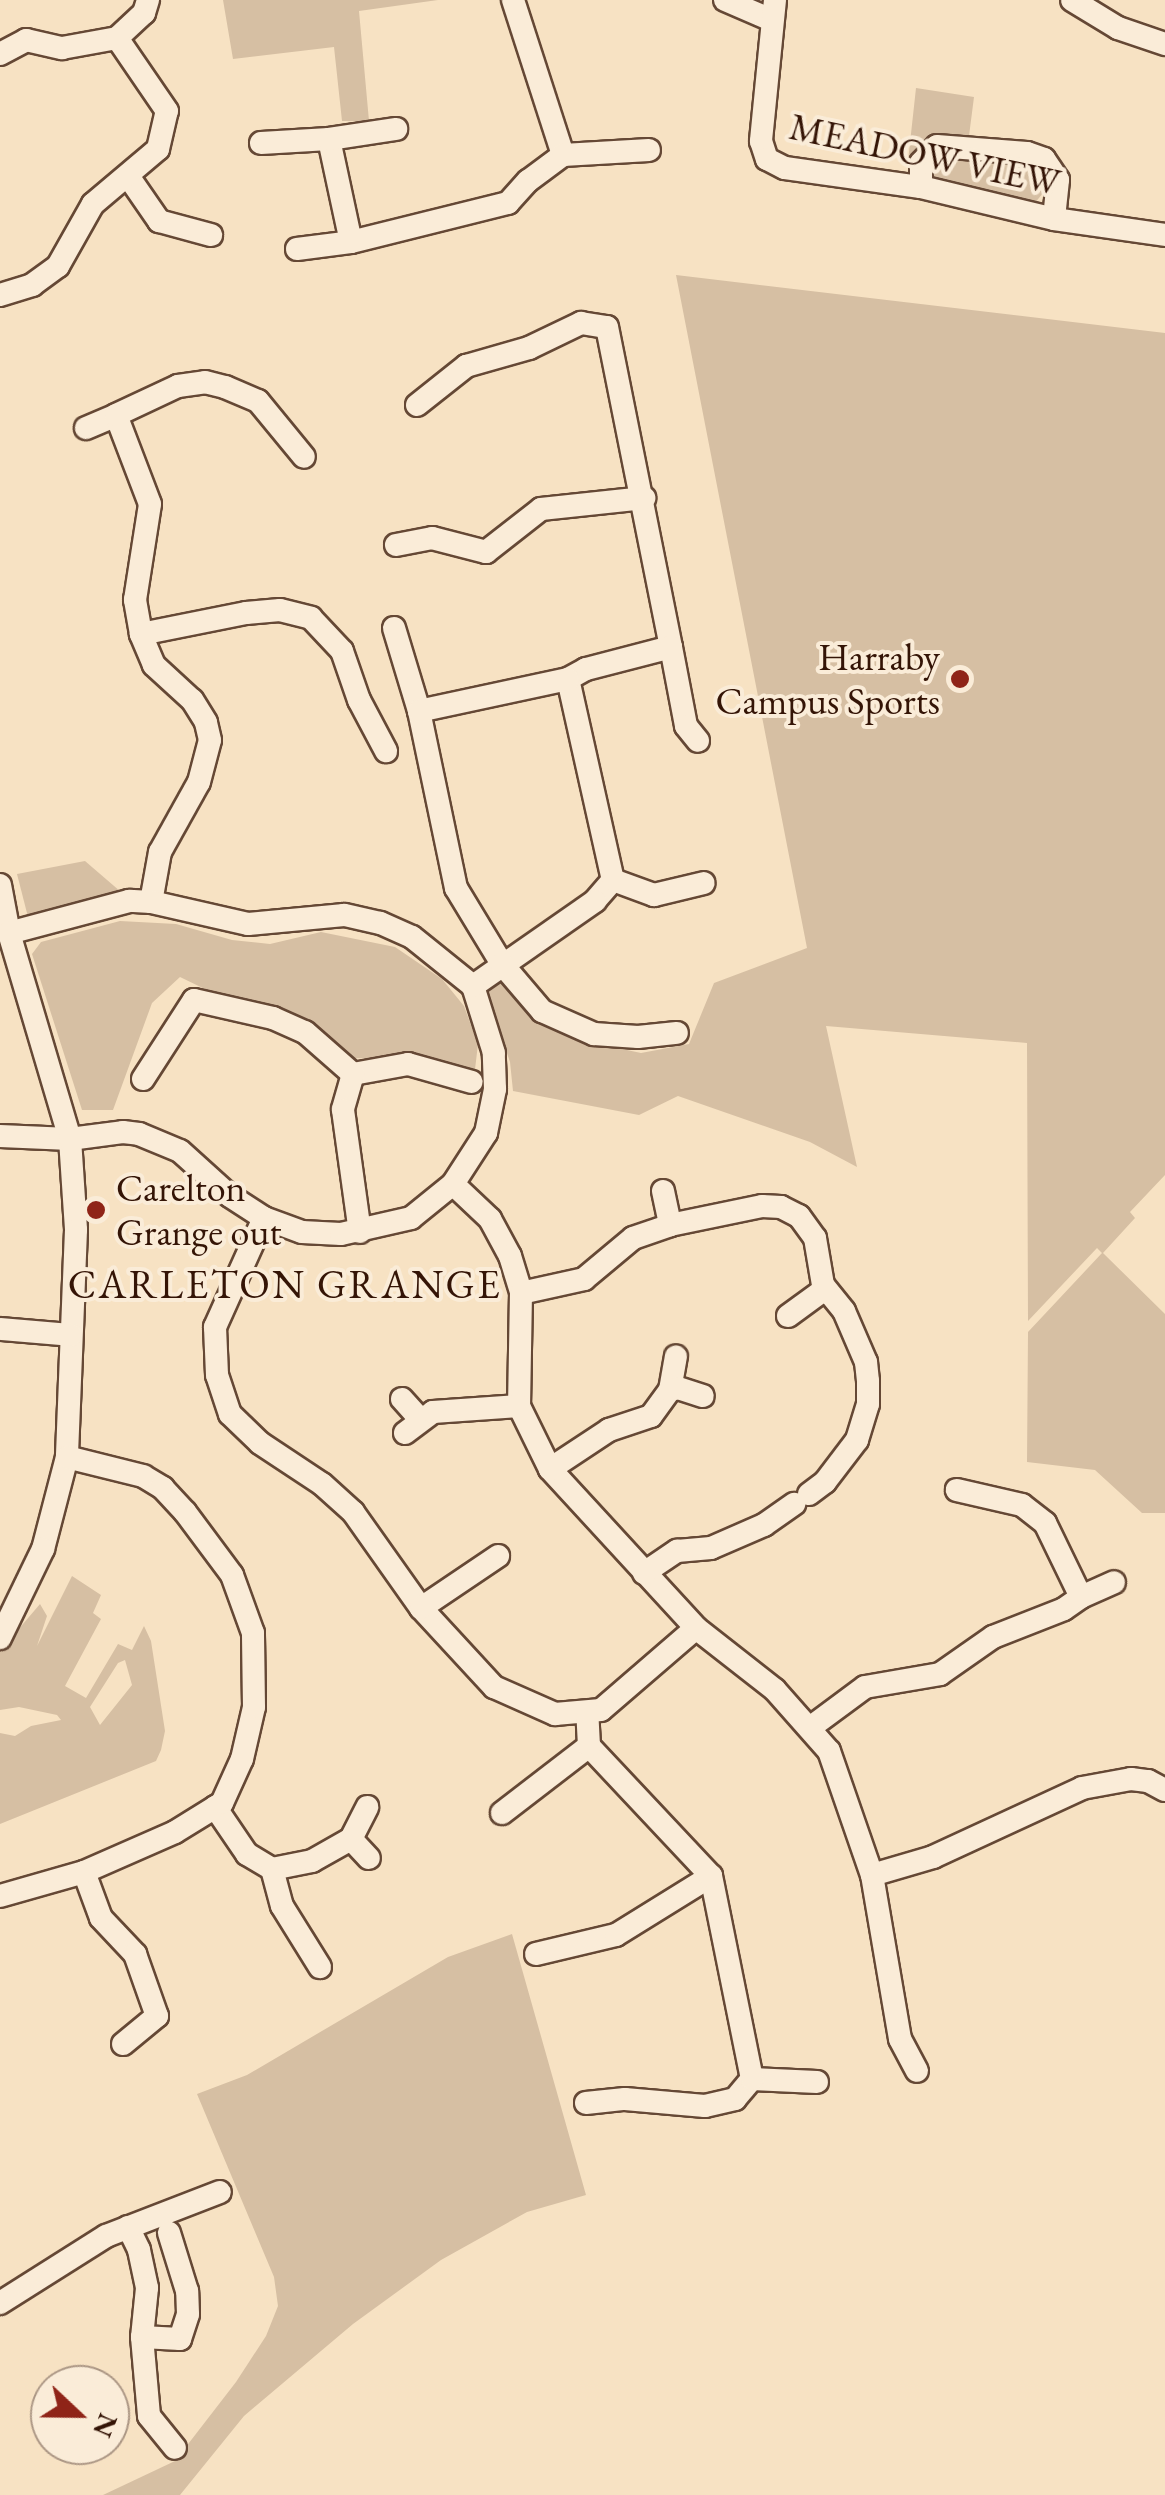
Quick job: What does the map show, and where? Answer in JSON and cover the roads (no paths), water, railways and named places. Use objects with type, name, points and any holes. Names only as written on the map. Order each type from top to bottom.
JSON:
[{"type":"street","points":[[0,54],[26,40],[62,48],[117,38],[144,13],[148,0]]},
{"type":"street","points":[[513,0],[564,155]]},
{"type":"street","points":[[725,0],[774,10]]},
{"type":"street","points":[[1072,0],[1118,28],[1165,44]]},
{"type":"street","name":"MEADOW VIEW","points":[[774,10],[761,141],[767,159],[786,168],[920,187],[1054,219],[1165,235]]},
{"type":"street","points":[[0,295],[32,286],[58,266],[93,204],[158,149],[167,110],[117,38]]},
{"type":"street","points":[[261,143],[329,139],[396,129]]},
{"type":"street","points":[[329,139],[352,242]]},
{"type":"street","points":[[920,187],[921,163],[936,146],[1044,158],[1058,180],[1054,219]]},
{"type":"street","points":[[298,249],[352,242],[508,203],[528,181],[564,155],[649,150]]},
{"type":"street","points":[[128,176],[159,221],[211,235]]},
{"type":"street","points":[[417,405],[466,366],[529,348],[581,323],[606,326],[644,498],[686,726],[698,741]]},
{"type":"street","points":[[86,428],[178,386],[205,382],[258,401],[304,457]]},
{"type":"street","points":[[116,415],[150,504],[134,600],[141,634],[154,666],[192,700],[206,722],[210,740],[199,782],[160,852],[151,902]]},
{"type":"street","points":[[396,546],[432,538],[486,552],[541,509],[644,498]]},
{"type":"street","points":[[141,634],[246,613],[280,610],[311,618],[342,651],[359,700],[386,751]]},
{"type":"street","points":[[394,628],[420,711],[456,888],[502,964],[542,1011],[594,1034],[638,1037],[676,1033]]},
{"type":"street","points":[[420,711],[568,679],[586,669],[672,647]]},
{"type":"street","points":[[568,679],[613,880]]},
{"type":"street","points":[[474,986],[595,901],[613,880]]},
{"type":"street","points":[[613,880],[654,895],[704,884]]},
{"type":"street","points":[[0,885],[9,933],[70,1139],[76,1230],[67,1457],[43,1549],[4,1623]]},
{"type":"street","points":[[0,1136],[70,1139],[122,1132],[164,1144],[264,1218],[314,1234],[360,1232],[411,1218],[453,1184],[479,1148],[494,1104],[494,1053],[474,986],[412,937],[380,923],[344,916],[278,924],[226,922],[151,902],[129,901],[9,933]]},
{"type":"street","points":[[143,1079],[194,1000],[273,1018],[305,1032],[353,1074]]},
{"type":"street","points":[[353,1074],[408,1064],[472,1082]]},
{"type":"street","points":[[353,1074],[344,1110],[360,1232]]},
{"type":"street","points":[[453,1184],[490,1219],[510,1256],[522,1293],[519,1406],[550,1468],[696,1628],[774,1690],[811,1727],[838,1768],[872,1875],[900,2039],[918,2071]]},
{"type":"street","points":[[662,1191],[670,1225]]},
{"type":"street","points":[[522,1293],[584,1279],[633,1238],[670,1225],[762,1206],[790,1210],[806,1224],[814,1238],[825,1289],[840,1304],[866,1362],[868,1404],[846,1456],[801,1499],[764,1525],[711,1548],[677,1551],[644,1573]]},
{"type":"street","points":[[264,1218],[216,1327],[216,1375],[230,1414],[260,1444],[322,1484],[354,1512],[422,1608],[494,1687],[555,1714],[600,1710],[696,1628]]},
{"type":"street","points":[[788,1316],[825,1289]]},
{"type":"street","points":[[0,1328],[71,1335]]},
{"type":"street","points":[[550,1468],[609,1430],[650,1416],[670,1390],[676,1358]]},
{"type":"street","points":[[670,1390],[678,1388],[702,1396]]},
{"type":"street","points":[[402,1399],[413,1426],[442,1411],[519,1406]]},
{"type":"street","points":[[0,1896],[84,1872],[175,1832],[222,1803],[242,1759],[254,1707],[253,1633],[232,1576],[163,1488],[143,1476],[67,1457]]},
{"type":"street","points":[[957,1490],[1022,1504],[1046,1523],[1081,1596]]},
{"type":"street","points":[[422,1608],[498,1556]]},
{"type":"street","points":[[811,1727],[865,1687],[884,1680],[940,1674],[993,1637],[1064,1609],[1081,1596],[1114,1582]]},
{"type":"street","points":[[587,1712],[589,1746],[712,1876],[752,2079]]},
{"type":"street","points":[[502,1813],[589,1746]]},
{"type":"street","points":[[872,1875],[933,1857],[1082,1788],[1131,1779],[1162,1782]]},
{"type":"street","points":[[215,1807],[247,1854],[272,1868],[312,1861],[351,1838],[366,1807]]},
{"type":"street","points":[[351,1838],[368,1858]]},
{"type":"street","points":[[272,1868],[282,1906],[320,1967]]},
{"type":"street","points":[[84,1872],[101,1918],[135,1954],[157,2016],[123,2044]]},
{"type":"street","points":[[536,1954],[616,1935],[712,1876]]},
{"type":"street","points":[[752,2079],[817,2082]]},
{"type":"street","points":[[586,2103],[624,2099],[704,2106],[735,2099],[752,2079]]},
{"type":"street","points":[[0,2302],[128,2226],[220,2192]]},
{"type":"street","points":[[128,2226],[139,2250],[147,2288],[142,2337],[150,2416],[175,2448]]},
{"type":"street","points":[[142,2337],[180,2339],[188,2314],[187,2289],[170,2233]]},
{"type":"street","points":[[147,2288],[187,2289]]},
{"type":"place","name":"Harraby Campus Sports","points":[[960,679]]},
{"type":"place","name":"Carelton Grange out","points":[[96,1210]]},
{"type":"district","name":"CARLETON GRANGE","points":[[285,1284]]}]
